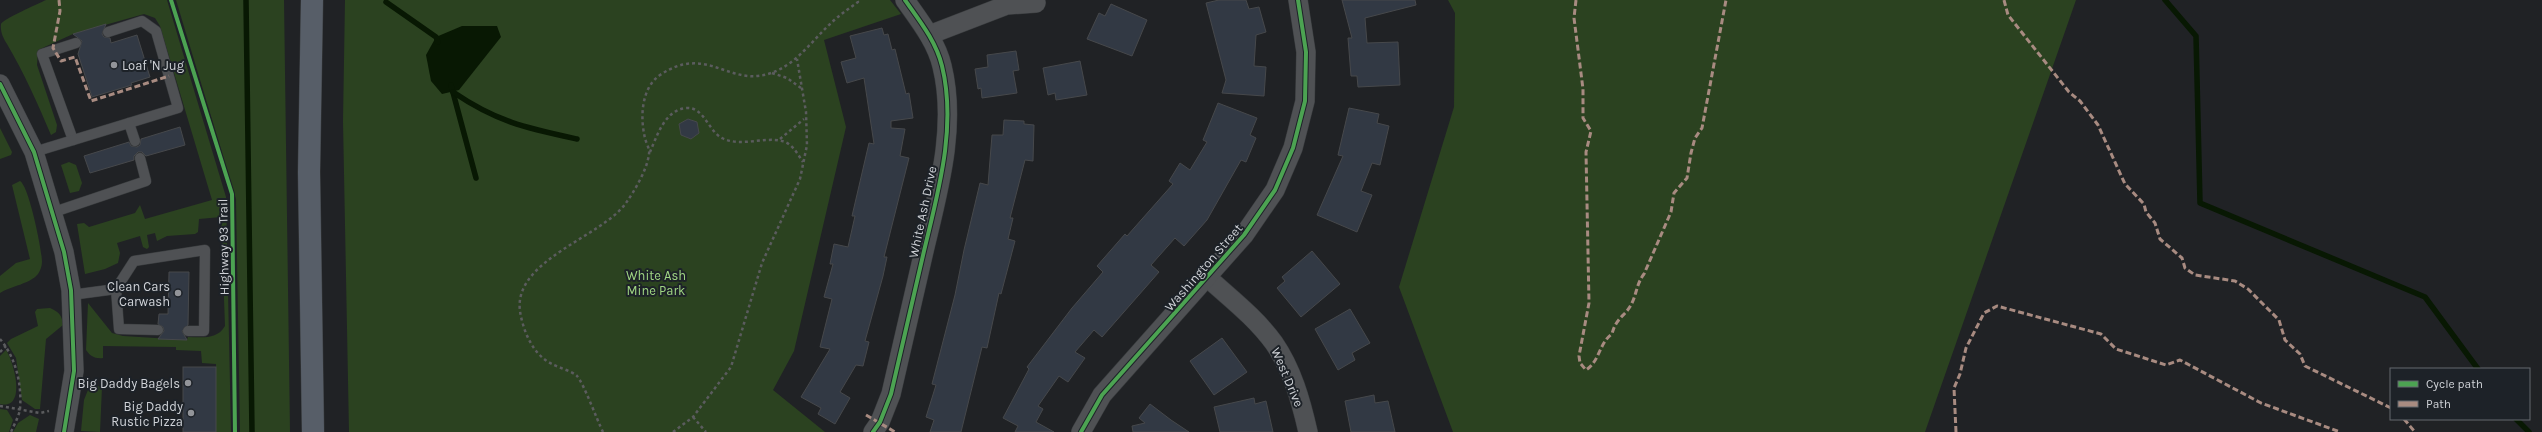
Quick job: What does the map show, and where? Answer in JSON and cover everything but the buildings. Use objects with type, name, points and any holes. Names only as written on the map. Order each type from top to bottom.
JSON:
[{"type":"highway","points":[[312,0],[309,172],[313,432]]},
{"type":"street","name":"White Ash Drive","points":[[873,432],[880,422],[891,394],[939,184],[945,146],[948,108],[942,65],[930,35],[905,0]]},
{"type":"street","name":"Washington Street","points":[[1081,432],[1102,395],[1208,278],[1264,208],[1275,190],[1293,148],[1305,101],[1306,52],[1298,0]]},
{"type":"street","points":[[930,35],[1007,5],[1036,3]]},
{"type":"street","points":[[0,84],[34,152],[54,212],[64,252],[71,296],[74,372],[64,432]]},
{"type":"street","name":"West Drive","points":[[1208,278],[1250,316],[1274,343],[1300,398],[1308,432]]},
{"type":"lane","points":[[34,152],[178,108],[156,31],[142,21],[108,32]]},
{"type":"lane","points":[[73,140],[42,54],[76,43]]},
{"type":"lane","points":[[130,123],[135,141]]},
{"type":"lane","points":[[54,212],[146,181],[140,158]]},
{"type":"lane","points":[[158,330],[119,329],[116,289],[134,261],[205,250],[204,331],[188,331]]},
{"type":"lane","points":[[71,296],[116,289]]},
{"type":"path","points":[[650,152],[641,113],[648,91],[658,77],[687,62],[705,63],[743,74],[772,72],[797,59],[829,25],[858,2],[856,0]]},
{"type":"path","points":[[673,432],[693,417],[731,366],[762,263],[800,179],[807,145],[805,107],[797,59]]},
{"type":"path","points":[[772,72],[787,78],[801,88]]},
{"type":"path","points":[[602,432],[576,376],[546,362],[527,338],[520,309],[527,283],[546,261],[594,230],[625,204],[645,169],[650,152],[661,126],[678,110],[688,108],[698,112],[713,131],[731,142],[741,143],[780,139],[796,128],[805,118]]},
{"type":"path","points":[[780,139],[790,145],[803,162]]},
{"type":"path","points":[[0,339],[12,354],[17,371],[20,410],[11,432]]},
{"type":"path","points":[[0,352],[6,346]]},
{"type":"path","points":[[0,406],[40,413],[69,406]]},
{"type":"path","points":[[693,417],[706,432]]},
{"type":"green space","points":[[46,0],[167,0],[226,197],[231,432],[216,432],[216,364],[202,363],[201,351],[176,350],[176,347],[103,346],[103,358],[98,358],[93,357],[86,350],[88,303],[112,333],[123,336],[187,340],[188,337],[209,337],[218,334],[225,326],[221,217],[199,219],[198,232],[195,234],[167,236],[157,241],[155,233],[147,235],[149,247],[147,249],[143,247],[140,236],[117,243],[120,253],[118,263],[105,269],[85,274],[77,224],[84,223],[89,227],[135,213],[140,205],[145,219],[212,200],[160,26],[155,18],[144,14],[73,34],[38,50],[37,65],[57,125],[56,132],[51,135],[25,77],[1,32],[1,24],[3,22]]},
{"type":"green space","points":[[176,0],[284,0],[290,432],[240,432],[236,199]]},
{"type":"green space","name":"White Ash Mine Park","points":[[345,0],[890,0],[901,14],[824,40],[846,127],[794,351],[773,390],[825,432],[349,432],[343,121]]},
{"type":"green space","points":[[1448,0],[2076,0],[1925,432],[1453,432],[1399,287],[1454,107],[1455,13]]},
{"type":"green space","points":[[0,128],[12,152],[11,155],[0,159]]},
{"type":"green space","points":[[69,162],[76,165],[82,183],[79,191],[70,193],[61,165]]},
{"type":"green space","points":[[20,181],[24,185],[31,206],[40,245],[42,265],[39,273],[35,277],[25,283],[9,288],[0,293],[0,276],[16,263],[30,259],[12,185]]},
{"type":"green space","points":[[50,308],[60,314],[63,325],[46,339],[40,409],[35,409],[22,400],[16,358],[7,343],[11,339],[38,326],[35,312],[37,309]]},
{"type":"green space","points":[[6,350],[15,374],[16,393],[13,400],[8,404],[0,404],[0,356]]},
{"type":"green space","points":[[90,385],[102,387],[100,432],[81,431],[84,400]]},
{"type":"green space","points":[[0,409],[7,410],[13,420],[9,432],[0,432]]},
{"type":"green space","points":[[30,415],[39,419],[36,432],[13,432],[18,423]]},
{"type":"shaded area","points":[[462,26],[497,26],[501,37],[459,90],[442,94],[431,81],[426,55],[436,37]]},
{"type":"waterway","points":[[246,0],[252,432]]},
{"type":"waterway","points":[[2165,0],[2196,36],[2200,203],[2425,297],[2477,368]]},
{"type":"waterway","points":[[386,2],[436,37],[438,42]]},
{"type":"waterway","points":[[451,85],[476,178]]},
{"type":"waterway","points":[[453,92],[484,110],[512,123],[577,139]]},
{"type":"waterway","points":[[2517,420],[2529,432]]},
{"type":"marked path","points":[[59,0],[60,11],[53,48],[61,61],[75,57],[91,101],[169,76]]},
{"type":"marked path","points":[[1576,0],[1574,18],[1583,89],[1583,118],[1591,131],[1586,152],[1589,303],[1579,356],[1580,363],[1586,370],[1594,362],[1604,342],[1612,334],[1616,324],[1630,307],[1671,212],[1674,193],[1687,178],[1695,138],[1702,128],[1726,0]]},
{"type":"marked path","points":[[2004,0],[2008,15],[2069,92],[2080,101],[2098,125],[2125,184],[2144,204],[2146,212],[2155,223],[2160,239],[2182,258],[2185,268],[2195,275],[2235,281],[2248,289],[2279,320],[2285,340],[2300,354],[2305,366],[2390,408]]},
{"type":"marked path","points":[[1956,432],[1954,388],[1960,374],[1966,348],[1984,313],[1997,306],[2101,334],[2116,349],[2166,365],[2180,360],[2261,403],[2340,432]]},
{"type":"marked path","points":[[866,415],[895,432]]},
{"type":"marked path","points":[[2405,420],[2415,432]]},
{"type":"cycle path","name":"Highway 93 Trail","points":[[171,0],[232,194],[235,432]]},
{"type":"cycle path","points":[[873,432],[880,422],[891,394],[940,183],[947,136],[946,89],[942,66],[936,48],[931,39],[905,0]]},
{"type":"cycle path","points":[[1081,432],[1102,395],[1244,235],[1275,190],[1293,148],[1305,101],[1306,52],[1298,0]]},
{"type":"cycle path","points":[[0,84],[34,152],[64,252],[71,290],[74,371],[64,432]]},
{"type":"place","name":"Loaf 'N Jug","points":[[114,65]]},
{"type":"place","name":"Clean Cars Carwash","points":[[178,293]]},
{"type":"place","name":"Big Daddy Bagels","points":[[188,383]]},
{"type":"place","name":"Big Daddy Rustic Pizza","points":[[191,413]]}]
